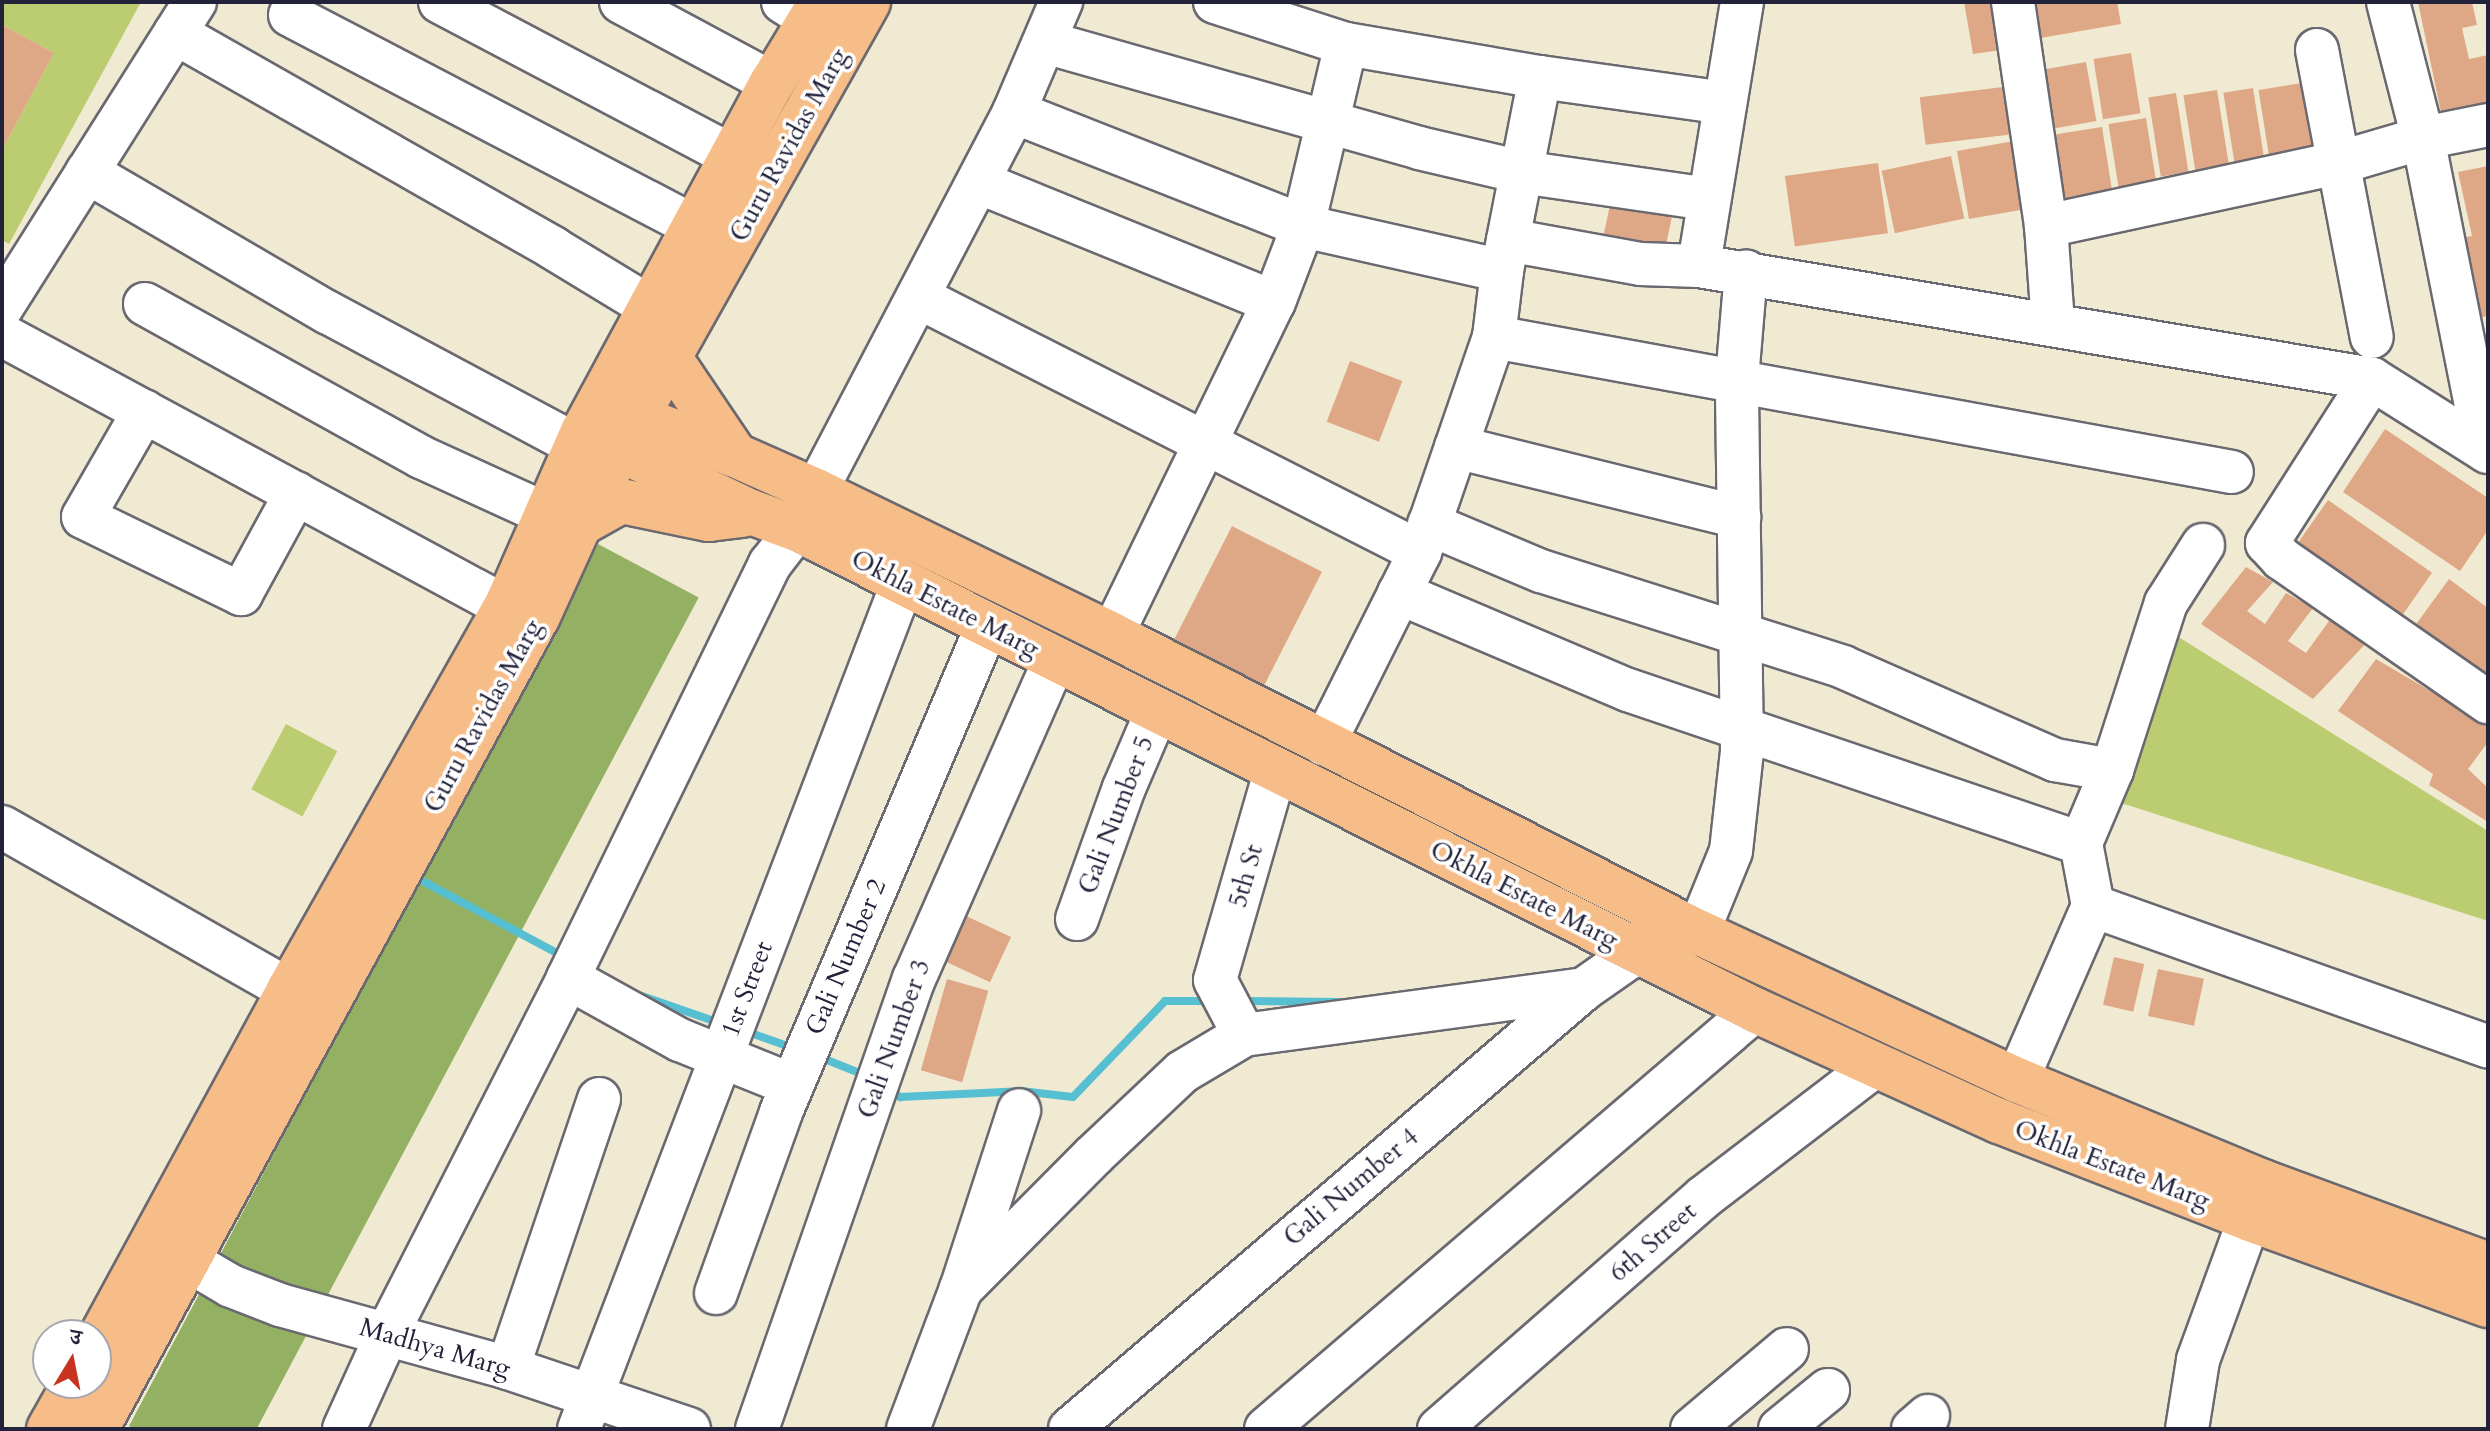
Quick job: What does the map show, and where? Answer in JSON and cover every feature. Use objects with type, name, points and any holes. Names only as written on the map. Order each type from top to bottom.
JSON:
[{"type":"main road","name":"Guru Ravidas Marg","points":[[603,430],[669,357],[868,2]]},
{"type":"main road","name":"Guru Ravidas Marg","points":[[111,1319],[289,990],[506,607],[563,519],[603,430],[650,307],[772,83],[806,8]]},
{"type":"main road","points":[[669,357],[735,455]]},
{"type":"main road","name":"Okhla Estate Marg","points":[[603,430],[735,455],[903,582],[1637,952],[1755,1010],[1999,1121],[2256,1200],[2488,1265]]},
{"type":"main road","name":"Okhla Estate Marg","points":[[603,430],[751,512],[806,510],[1112,635],[1698,932],[2017,1080],[2256,1200],[2488,1305]]},
{"type":"main road","points":[[563,519],[621,501],[709,519],[731,518],[751,512]]},
{"type":"main road","name":"Guru Ravidas Marg","points":[[96,1429],[185,1259],[538,616],[563,519]]},
{"type":"main road","points":[[49,1429],[66,1399]]},
{"type":"street","points":[[440,2],[732,156]]},
{"type":"street","points":[[621,2],[772,83]]},
{"type":"street","points":[[344,1429],[388,1332],[568,978],[770,564],[806,510],[978,182],[1014,112],[1061,2]]},
{"type":"street","points":[[1215,2],[1346,44],[1540,77],[1725,103]]},
{"type":"street","points":[[1699,266],[1742,2]]},
{"type":"street","points":[[2013,2],[2046,226],[2053,324]]},
{"type":"street","points":[[2388,2],[2423,138],[2486,451]]},
{"type":"street","points":[[290,15],[694,226]]},
{"type":"street","points":[[2,307],[13,265],[87,172],[185,17],[650,307]]},
{"type":"street","points":[[1045,42],[1419,148],[1521,172],[1709,199]]},
{"type":"street","points":[[1112,635],[1274,302],[1303,226],[1346,44]]},
{"type":"street","points":[[2317,50],[2372,337]]},
{"type":"street","points":[[1324,744],[1424,538],[1494,337],[1505,255],[1540,77]]},
{"type":"street","points":[[1014,112],[1303,226],[1505,255],[1746,271],[2372,379],[2486,451]]},
{"type":"street","points":[[2046,226],[2338,163],[2423,138],[2488,125]]},
{"type":"street","points":[[87,172],[341,319],[603,430]]},
{"type":"street","points":[[978,182],[1274,302]]},
{"type":"street","points":[[1698,932],[1731,851],[1741,728],[1737,379],[1746,271]]},
{"type":"street","points":[[918,297],[1207,442],[1424,538],[1541,571],[1843,667],[2055,760],[2112,770]]},
{"type":"street","points":[[145,304],[421,457],[563,519]]},
{"type":"street","points":[[2,335],[506,607]]},
{"type":"street","points":[[1494,337],[1737,379],[2232,472]]},
{"type":"street","points":[[2372,379],[2267,543],[2282,559],[2488,702]]},
{"type":"street","points":[[144,411],[83,517],[241,594],[296,493]]},
{"type":"street","points":[[1456,447],[1739,517]]},
{"type":"street","points":[[2017,1080],[2093,906],[2081,843],[2112,770],[2166,603],[2203,545]]},
{"type":"street","name":"1st Street","points":[[586,1412],[903,582]]},
{"type":"street","points":[[1399,593],[1628,690],[2081,843]]},
{"type":"street","name":"Gali Number 2","points":[[716,1293],[792,1085],[987,626]]},
{"type":"street","name":"Gali Number 3","points":[[757,1429],[914,979],[1055,659]]},
{"type":"street","name":"Gali Number 5","points":[[1077,919],[1124,788],[1157,711]]},
{"type":"street","name":"5th St","points":[[1244,1035],[1215,980],[1275,772]]},
{"type":"street","points":[[2,827],[289,990]]},
{"type":"street","points":[[2093,906],[2488,1047]]},
{"type":"street","name":"Gali Number 4","points":[[1070,1429],[1584,989],[1637,952]]},
{"type":"street","points":[[568,978],[721,1058],[792,1085]]},
{"type":"street","points":[[961,1289],[1093,1156],[1182,1072],[1244,1035],[1584,989]]},
{"type":"street","points":[[1266,1429],[1755,1010]]},
{"type":"street","name":"6th Street","points":[[1439,1429],[1704,1197],[1876,1065]]},
{"type":"street","points":[[508,1368],[599,1099]]},
{"type":"street","points":[[908,1429],[961,1289],[1019,1110]]},
{"type":"street","points":[[2187,1429],[2198,1360],[2256,1200]]},
{"type":"street","name":"Madhya Marg","points":[[185,1259],[231,1286],[280,1305],[388,1332],[508,1368],[586,1412],[689,1429]]},
{"type":"street","points":[[1692,1429],[1787,1349]]},
{"type":"street","points":[[1780,1429],[1828,1390]]},
{"type":"green space","points":[[2,2],[141,2],[9,244],[2,240],[2,150],[54,53],[2,25]]},
{"type":"green space","points":[[598,544],[699,598],[257,1429],[135,1429],[129,1426]]},
{"type":"green space","points":[[2177,636],[2488,831],[2488,921],[2112,800]]},
{"type":"green space","points":[[286,724],[337,751],[302,817],[251,789]]},
{"type":"building","points":[[1964,2],[2008,2],[2015,48],[1973,54]]},
{"type":"building","points":[[2022,2],[2117,2],[2121,24],[2029,40]]},
{"type":"building","points":[[2418,2],[2472,2],[2477,25],[2462,28],[2469,59],[2488,55],[2488,113],[2443,122]]},
{"type":"building","points":[[2,25],[54,53],[2,150]]},
{"type":"building","points":[[2131,53],[2141,113],[2103,119],[2093,59]]},
{"type":"building","points":[[2086,62],[2096,121],[2054,129],[2044,69]]},
{"type":"building","points":[[2302,83],[2314,156],[2270,163],[2259,90]]},
{"type":"building","points":[[2019,85],[2025,133],[1926,145],[1920,97]]},
{"type":"building","points":[[2253,88],[2266,168],[2236,173],[2223,93]]},
{"type":"building","points":[[2217,90],[2230,173],[2197,178],[2183,95]]},
{"type":"building","points":[[2176,93],[2189,172],[2161,176],[2148,97]]},
{"type":"building","points":[[2146,118],[2157,190],[2120,196],[2108,124]]},
{"type":"building","points":[[2102,127],[2114,200],[2066,208],[2055,135]]},
{"type":"building","points":[[2020,140],[2032,208],[1969,219],[1957,151]]},
{"type":"building","points":[[1951,156],[1964,219],[1895,233],[1882,171]]},
{"type":"building","points":[[1878,163],[1888,233],[1795,246],[1785,176]]},
{"type":"building","points":[[2488,166],[2488,316],[2472,319],[2455,239],[2472,236],[2458,172]]},
{"type":"building","points":[[1613,191],[1675,204],[1663,259],[1601,246]]},
{"type":"building","points":[[1350,361],[1402,381],[1379,442],[1327,422]]},
{"type":"building","points":[[2385,429],[2488,498],[2488,530],[2460,571],[2343,492]]},
{"type":"building","points":[[2328,500],[2432,573],[2402,615],[2298,543]]},
{"type":"building","points":[[1232,526],[1322,572],[1264,686],[1174,640]]},
{"type":"building","points":[[2246,567],[2273,582],[2247,611],[2265,624],[2286,593],[2313,608],[2288,641],[2306,653],[2334,614],[2372,637],[2313,699],[2201,624]]},
{"type":"building","points":[[2449,579],[2488,608],[2488,681],[2414,627]]},
{"type":"building","points":[[2376,659],[2488,725],[2488,742],[2468,769],[2488,788],[2488,822],[2429,785],[2433,774],[2338,711]]},
{"type":"building","points":[[964,915],[1011,937],[990,982],[943,960]]},
{"type":"building","points":[[2114,957],[2144,964],[2133,1012],[2103,1005]]},
{"type":"building","points":[[2158,969],[2204,979],[2194,1026],[2148,1016]]},
{"type":"building","points":[[947,979],[988,991],[962,1082],[921,1070]]},
{"type":"waterway","points":[[415,877],[566,958]]},
{"type":"waterway","points":[[639,995],[720,1023]]},
{"type":"waterway","points":[[889,1089],[900,1097],[1021,1091],[1073,1097],[1165,1001],[1211,1001]]},
{"type":"waterway","points":[[1241,1001],[1339,1002]]},
{"type":"waterway","points":[[745,1031],[796,1049]]},
{"type":"waterway","points":[[817,1056],[867,1076]]}]
